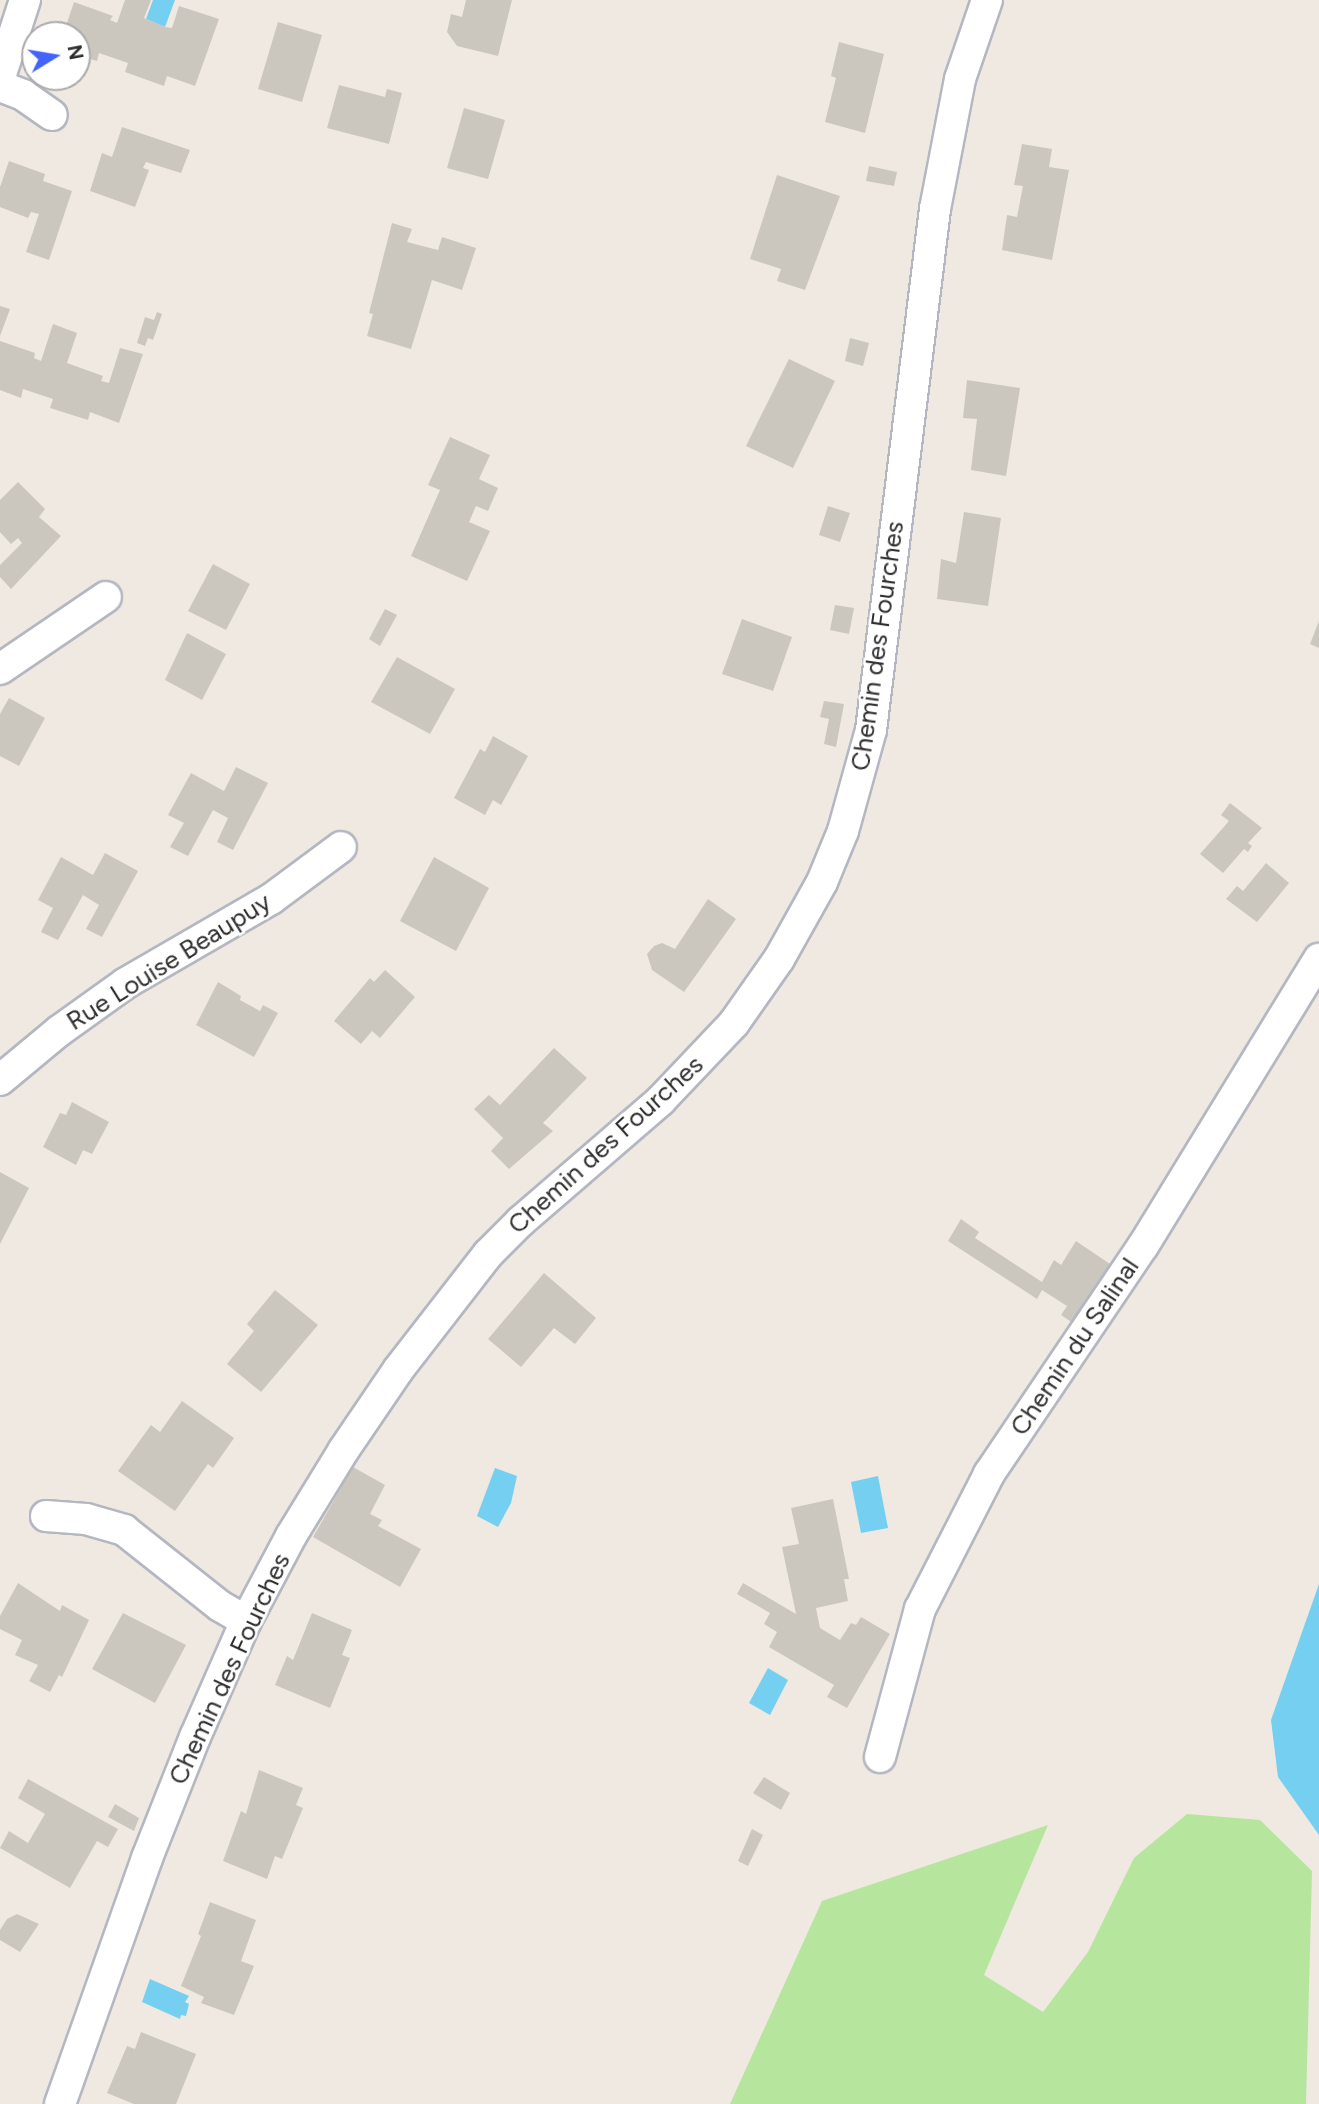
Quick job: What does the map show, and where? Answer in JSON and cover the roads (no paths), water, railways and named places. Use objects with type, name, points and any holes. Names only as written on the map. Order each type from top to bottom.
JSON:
[{"type":"street","points":[[0,77],[25,0]]},
{"type":"street","name":"Chemin des Fourches","points":[[61,2104],[147,1858],[195,1737],[246,1621],[291,1536],[342,1451],[457,1290],[521,1221],[661,1101],[709,1051],[758,991],[822,882],[843,831],[871,730],[935,209],[960,79],[987,0]]},
{"type":"street","points":[[0,86],[23,95],[52,115]]},
{"type":"street","points":[[0,670],[41,638],[106,597]]},
{"type":"street","name":"Rue Louise Beaupuy","points":[[0,1080],[59,1031],[126,983],[271,898],[341,846]]},
{"type":"street","name":"Chemin du Salinal","points":[[880,1757],[920,1609],[989,1474],[1143,1246],[1319,959]]},
{"type":"street","points":[[46,1516],[86,1519],[124,1530],[220,1606],[246,1621]]},
{"type":"water","points":[[153,0],[175,0],[165,27],[146,19]]},
{"type":"water","points":[[495,1468],[517,1476],[511,1503],[498,1527],[477,1516]]},
{"type":"water","points":[[878,1476],[888,1528],[861,1533],[851,1482]]},
{"type":"water","points":[[1319,1584],[1319,1835],[1278,1777],[1271,1720]]},
{"type":"water","points":[[768,1668],[788,1680],[770,1715],[749,1703]]},
{"type":"water","points":[[150,1979],[189,1996],[185,2002],[189,2004],[186,2016],[181,2015],[180,2019],[142,2002]]}]
